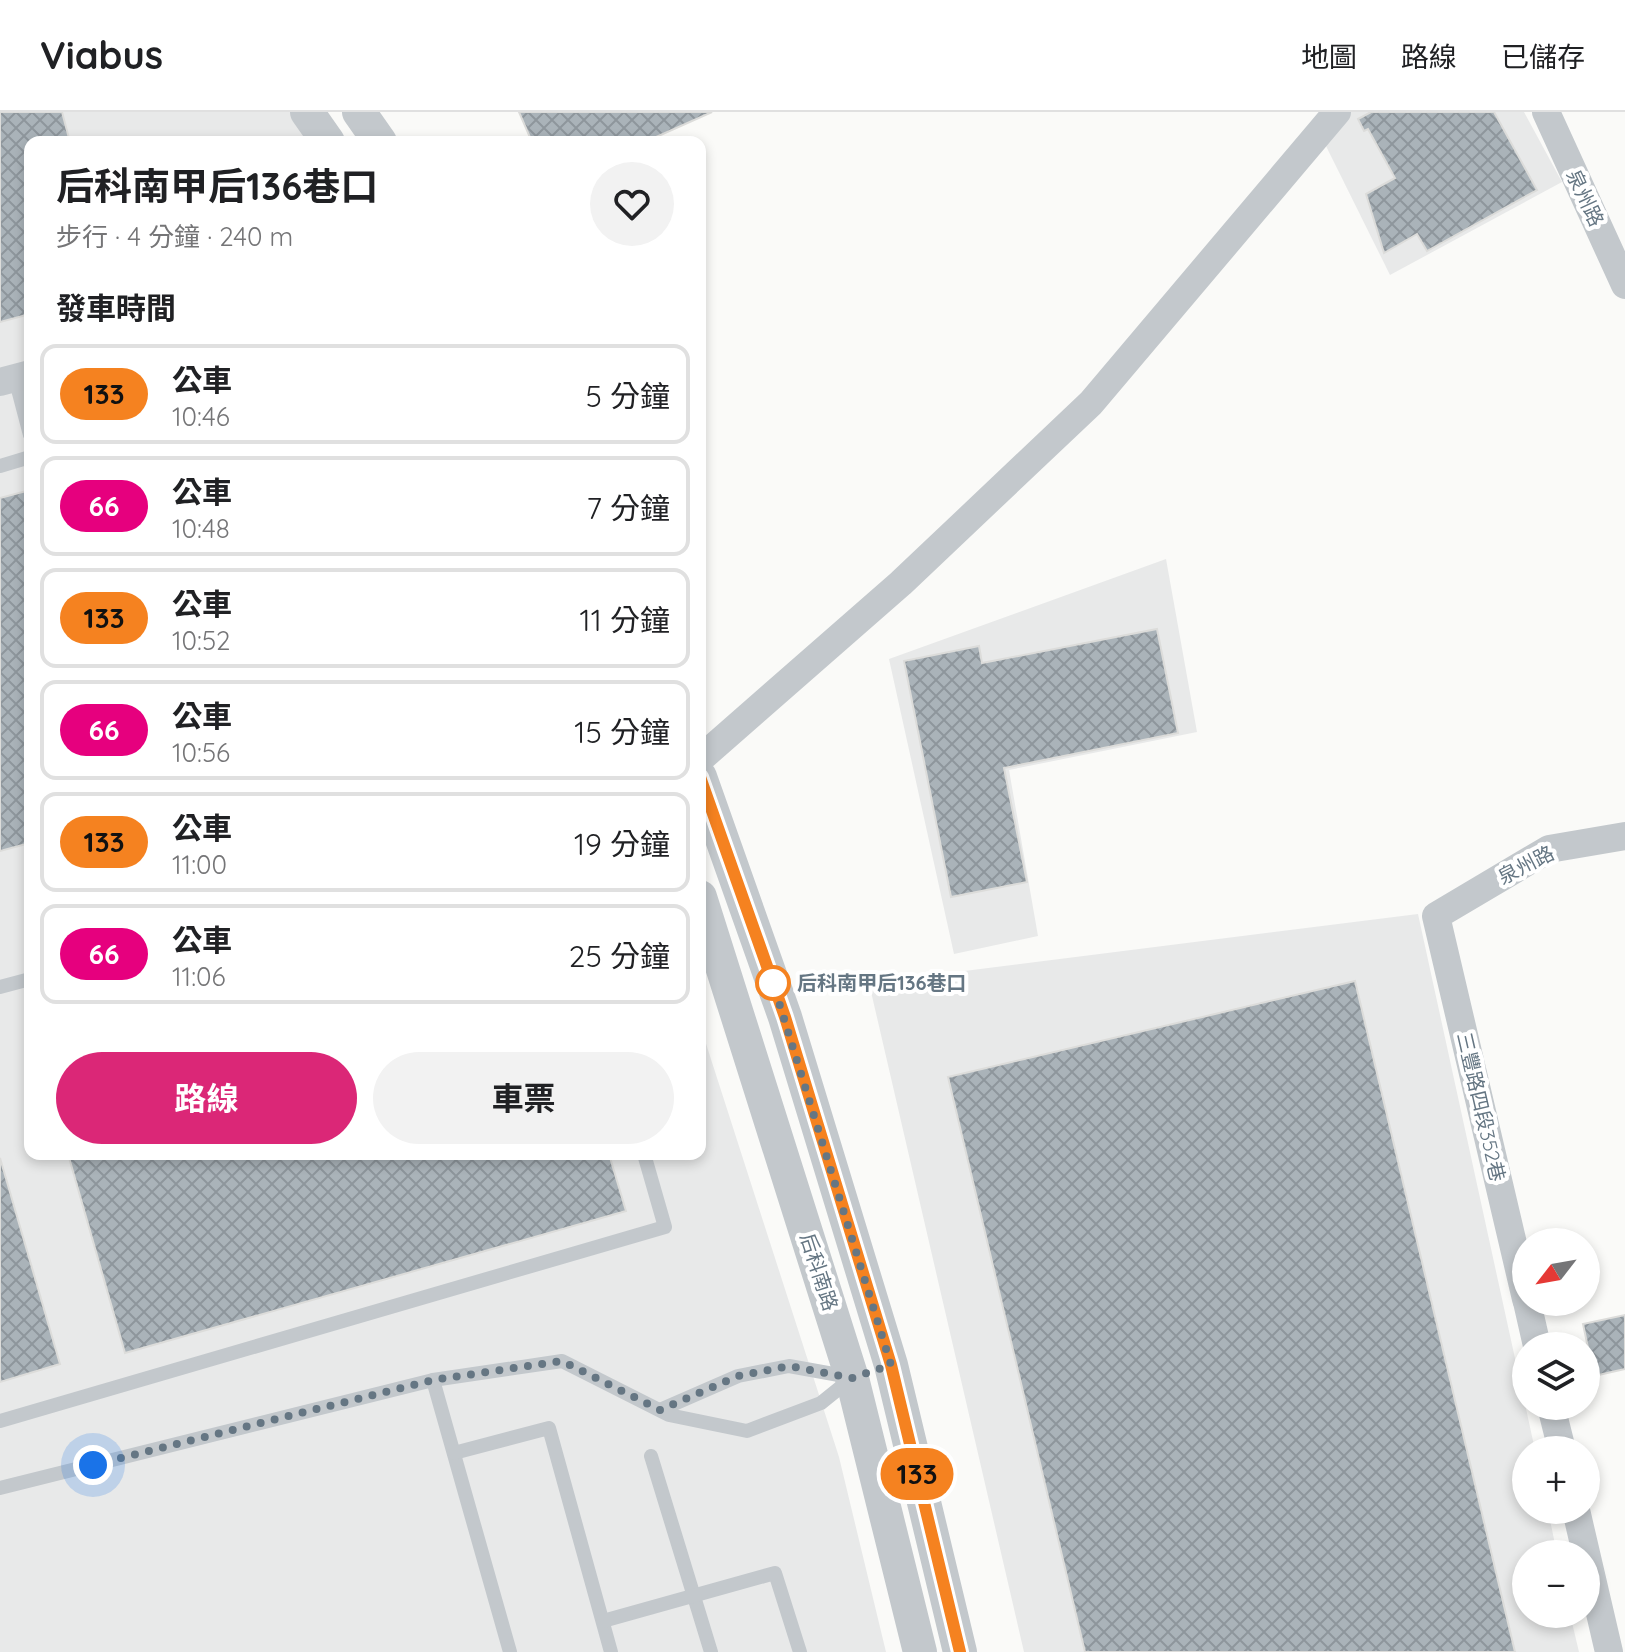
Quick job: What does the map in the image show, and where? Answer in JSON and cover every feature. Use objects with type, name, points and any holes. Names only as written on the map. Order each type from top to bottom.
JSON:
[{"type":"street","points":[[307,112],[324,136]]},
{"type":"street","points":[[359,112],[376,136]]},
{"type":"street","points":[[706,754],[901,583],[1091,403],[1337,112]]},
{"type":"street","name":"泉州路","points":[[1546,112],[1625,285]]},
{"type":"street","name":"后科南路","points":[[706,794],[785,1017],[891,1365],[960,1652]]},
{"type":"street","name":"泉州路","points":[[1436,916],[1549,849],[1625,836]]},
{"type":"street","name":"后科南路","points":[[706,916],[852,1378],[920,1652]]},
{"type":"street","name":"三豐路四段352巷","points":[[1436,916],[1512,1240]]},
{"type":"street","points":[[852,1378],[891,1365]]},
{"type":"street","points":[[1579,1524],[1609,1652]]},
{"type":"lane","points":[[15,378],[24,412]]},
{"type":"lane","points":[[0,466],[24,459]]},
{"type":"lane","points":[[0,987],[24,981]]},
{"type":"lane","points":[[0,1421],[665,1227],[646,1160]]},
{"type":"lane","points":[[0,1488],[433,1380],[562,1361],[669,1415],[747,1431],[821,1403],[852,1378]]},
{"type":"lane","points":[[660,1410],[738,1376],[789,1366],[852,1378]]},
{"type":"lane","points":[[433,1380],[510,1652]]},
{"type":"lane","points":[[454,1453],[549,1428],[611,1652]]},
{"type":"lane","points":[[651,1456],[711,1652]]},
{"type":"lane","points":[[603,1621],[775,1573],[800,1652]]},
{"type":"shaded area","points":[[0,112],[291,112],[307,136],[24,136],[24,1160],[706,1160],[706,1044],[839,1457],[886,1652],[0,1652]]},
{"type":"shaded area","points":[[1348,112],[1524,112],[1562,182],[1390,275],[1324,142]]},
{"type":"shaded area","points":[[1166,559],[1197,732],[1009,770],[1038,936],[954,954],[889,659]]},
{"type":"shaded area","points":[[1418,914],[1512,1345],[1512,1420],[1528,1420],[1532,1436],[1512,1436],[1512,1524],[1551,1524],[1554,1540],[1512,1540],[1512,1628],[1573,1628],[1579,1652],[1024,1652],[869,983]]},
{"type":"building","points":[[0,112],[62,112],[68,136],[24,136],[24,316],[0,322]]},
{"type":"building","points":[[519,112],[712,112],[658,136],[529,136]]},
{"type":"building","points":[[1371,112],[1494,112],[1537,190],[1427,251],[1417,234],[1384,253],[1366,194],[1395,178],[1368,129],[1364,131],[1358,119]]},
{"type":"building","points":[[24,492],[24,845],[0,851],[0,498]]},
{"type":"building","points":[[1157,629],[1178,733],[1004,768],[1027,882],[951,897],[904,661],[979,646],[982,663]]},
{"type":"building","points":[[1355,981],[1515,1652],[1085,1652],[948,1077]]},
{"type":"building","points":[[0,1158],[60,1364],[0,1382]]},
{"type":"building","points":[[70,1160],[611,1160],[626,1211],[125,1353]]},
{"type":"building","points":[[1625,1315],[1625,1369],[1600,1375],[1600,1332],[1585,1332],[1583,1324]]},
{"type":"bus line","name":"133","points":[[706,794],[785,1017],[891,1365],[960,1652]]},
{"type":"place","name":"后科南甲后136巷口","points":[[773,983]]},
{"type":"route","points":[[93,1465],[433,1380],[562,1361],[660,1410],[738,1376],[763,1371],[789,1366],[852,1378],[891,1365],[773,983]]}]
